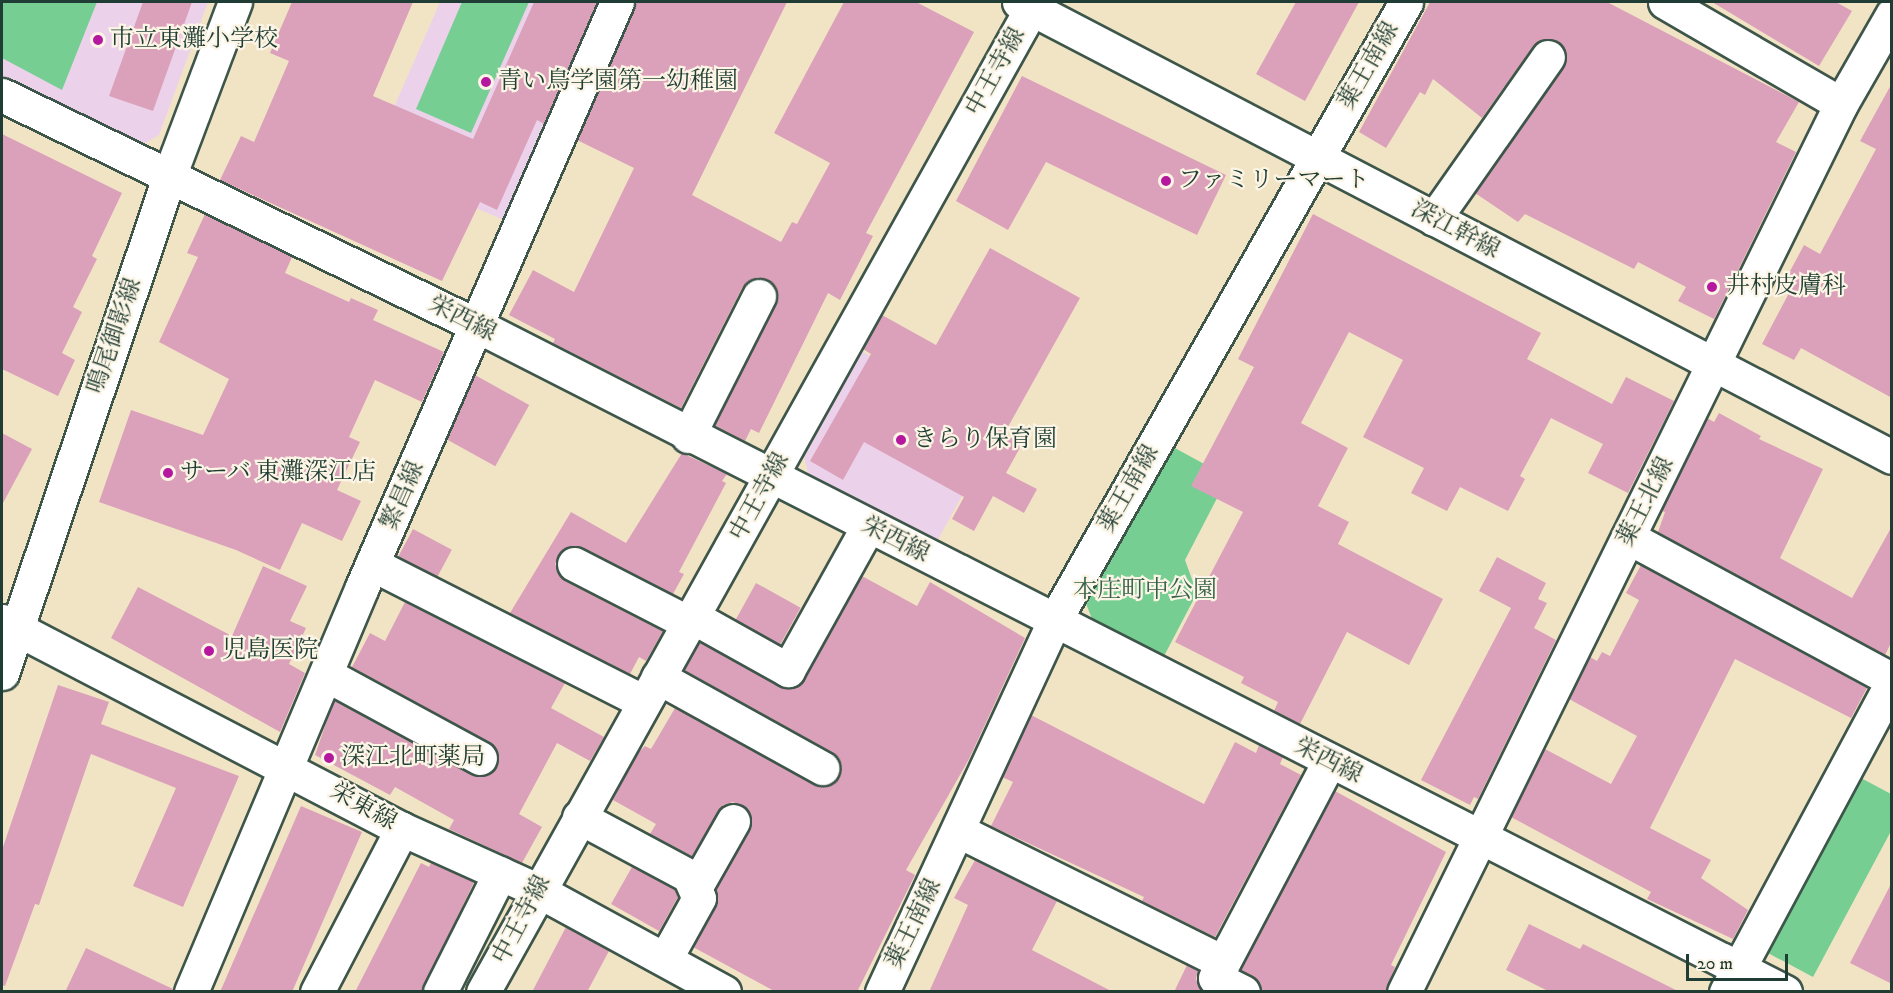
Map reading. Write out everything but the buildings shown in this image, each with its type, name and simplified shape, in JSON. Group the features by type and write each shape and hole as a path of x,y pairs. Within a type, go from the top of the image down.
{"street":[{"name":"鳴尾御影線","path":"2,673 9,625 170,174 235,2"},
{"name":"繁昌線","path":"191,992 289,767 372,564 478,326 617,2"},
{"name":"薬王南線","path":"882,992 960,831 1054,621 1406,2"},
{"path":"1665,2 1841,104"},
{"name":"深江幹線","path":"1029,4 1434,219 1892,457"},
{"name":"中王寺線","path":"483,992 537,890 772,476 1029,4"},
{"name":"薬王北線","path":"1404,992 1715,365 1841,104 1888,28"},
{"path":"1434,219 1548,57"},
{"name":"栄西線","path":"2,95 170,174 478,326 688,436 772,476 1329,762 1480,836 1733,980 1785,992"},
{"path":"688,436 759,296"},
{"path":"574,564 788,670 868,526"},
{"path":"1628,537 1892,681 1733,980"},
{"path":"372,564 822,768"},
{"name":"栄東線","path":"9,625 289,767 402,829 537,890 724,992"},
{"path":"327,675 480,758"},
{"path":"1243,992 1215,978 1329,762"},
{"path":"579,817 689,876 699,898 665,959"},
{"path":"695,888 733,821"},
{"path":"317,992 402,829"},
{"path":"960,831 1223,962"},
{"path":"440,992 500,873"}],"shaded area":[{"name":"市立東灘小学校","path":"2,2 208,2 159,135 139,147 2,79"},
{"name":"青い鳥学園第一幼稚園","path":"440,2 601,2 506,221 370,162"},
{"name":"きらり保育園","path":"859,350 1000,427 935,545 809,477 803,453"}],"green space":[{"path":"2,2 97,2 62,90 2,58"},
{"path":"462,2 529,2 471,133 416,109"},
{"name":"本庄町中公園","path":"1173,447 1228,477 1185,560 1197,593 1163,658 1094,624 1085,601"},
{"path":"1861,778 1891,794 1891,831 1813,977 1768,953"}],"place":[{"name":"市立東灘小学校","path":"98,40"},
{"name":"青い鳥学園第一幼稚園","path":"486,82"},
{"name":"ファミリーマート","path":"1166,181"},
{"name":"井村皮膚科","path":"1712,287"},
{"name":"きらり保育園","path":"901,440"},
{"name":"サーバ 東灘深江店","path":"168,473"},
{"name":"児島医院","path":"209,651"},
{"name":"深江北町薬局","path":"329,758"}]}
